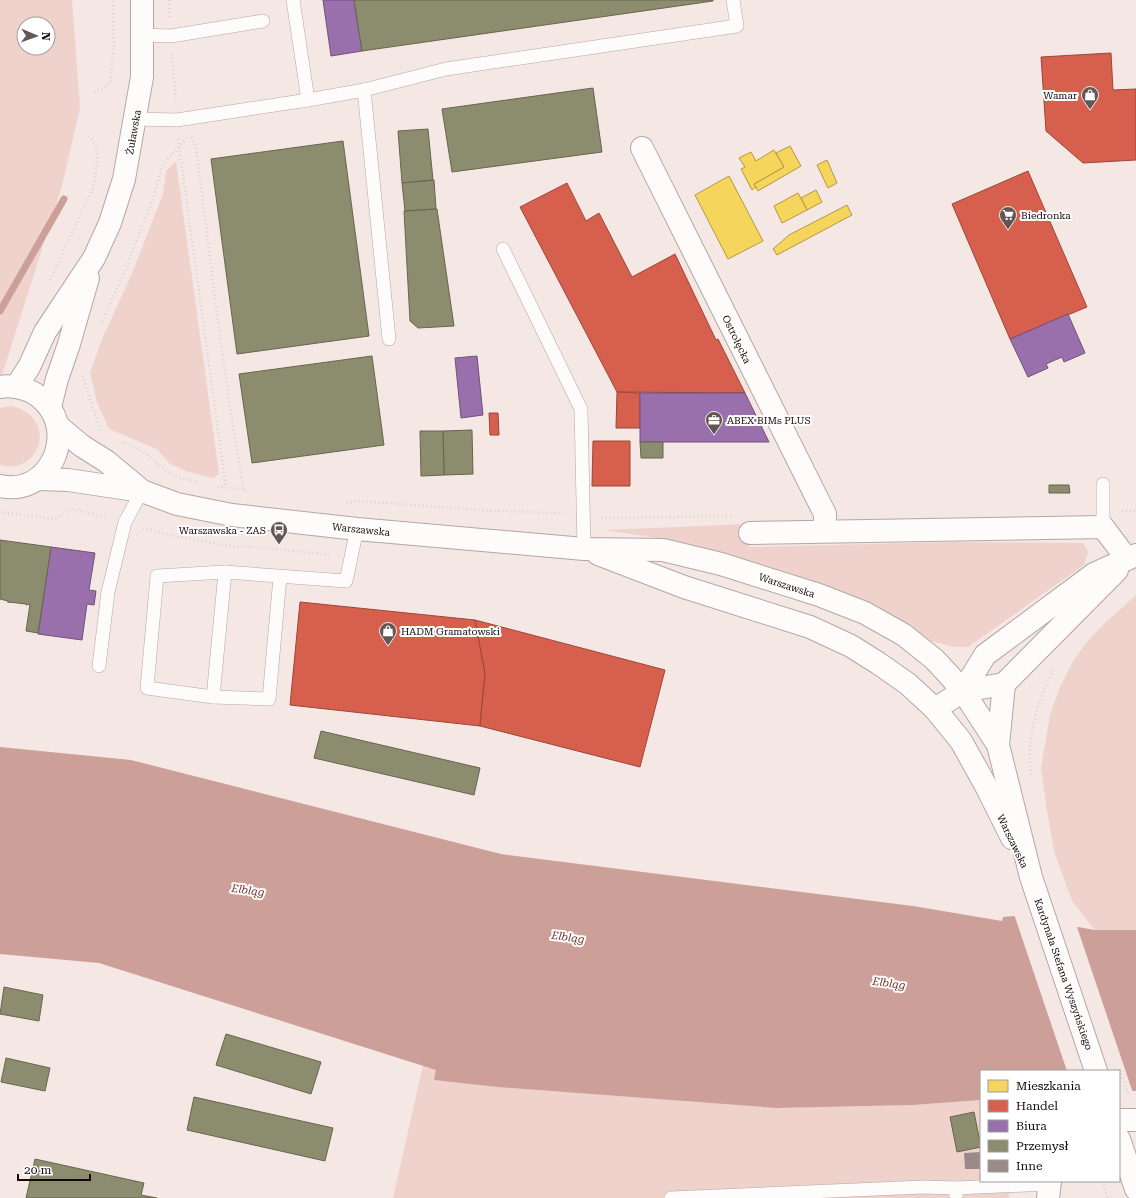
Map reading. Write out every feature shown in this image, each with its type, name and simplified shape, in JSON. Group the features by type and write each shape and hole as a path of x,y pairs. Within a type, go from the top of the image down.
{"main road":[{"name":"Żuławska","path":"38,479 47,470 55,457 59,441 54,417 57,379 69,344 94,258 110,223 124,179 142,77 142,0"},
{"name":"Ostrołęcka","path":"642,148 825,514 825,531"},
{"name":"Żuławska","path":"8,387 28,367 45,332 94,258"},
{"name":"Warszawska","path":"8,387 30,390 41,398 54,417 82,446 106,461 142,491"},
{"path":"0,486 21,487 38,479"},
{"name":"Warszawska","path":"38,479 68,480 142,491 177,504 232,515 357,529 584,549 663,550 720,564 819,595 865,614 904,635 934,659 962,690 998,745 1031,877"},
{"path":"750,533 1103,519 1132,557"},
{"name":"Warszawska","path":"584,549 684,587 810,627 851,646 908,684 935,709 961,741 986,786 1031,877"},
{"path":"962,690 1004,684 1132,557"},
{"path":"935,709 962,690 985,655 1094,574 1132,557"},
{"name":"Warszawska","path":"998,745 1004,684"},
{"name":"Kardynała Stefana Wyszyńskiego","path":"1031,877 1096,1070"},
{"path":"1124,1128 1136,1189"}],"lane":[{"path":"293,0 308,100"},
{"path":"135,119 177,120 308,100 364,90 446,69 737,26 733,0"},
{"path":"142,35 171,36 263,21"},
{"path":"364,90 389,339"},
{"path":"503,248 581,409 584,549"},
{"path":"1103,484 1103,519"},
{"path":"99,666 108,592 125,522 142,491"},
{"path":"280,577 269,699 213,697 147,688 157,576 225,572 346,581 357,529"},
{"path":"213,697 225,572"},
{"path":"671,1198 771,1196 923,1187 956,1193 1050,1188"}],"path":[{"path":"94,92 103,89 110,83 114,43 113,0"},
{"path":"169,0 177,120"},
{"path":"49,281 93,188 98,158 96,145 87,134"},
{"path":"100,324 126,268 155,193 162,165 189,134 196,148 237,455 244,490"},
{"path":"179,147 226,488"},
{"path":"82,372 91,404 103,434"},
{"path":"122,442 136,448 152,458 166,471 179,477 201,483"},
{"path":"214,486 244,490 253,497"},
{"path":"344,504 358,502 555,512 607,519 733,516"},
{"path":"0,512 54,519 72,509 174,536 236,547 246,546 327,555 352,554"},
{"path":"1103,519 1136,511"},
{"path":"1031,776 1031,738 1036,711 1057,663"},
{"path":"1102,1182 1108,1198"}],"shaded area":[{"path":"0,0 72,0 80,108 62,186 0,379"},
{"path":"176,161 219,474 212,478 186,471 170,464 157,449 109,429 97,402 90,373 102,339 133,271 163,194 166,171"},
{"path":"12,406 27,412 36,422 39,433 39,444 34,454 25,462 14,466 0,465 0,408"},
{"path":"747,524 749,547 954,542 1083,543 1088,552 1084,565 968,647 954,647 931,641 902,622 720,554 671,540 605,530"},
{"path":"1136,595 1136,930 1095,930 1072,901 1054,851 1041,768 1050,715 1060,687 1072,663 1086,643 1104,624"},
{"path":"423,1065 437,1070 434,1080 497,1087 777,1108 913,1105 980,1100 980,1182 1008,1182 1009,1198 393,1198"}],"water":[{"name":"Elbląg","path":"0,747 131,760 501,854 913,906 1002,921 1003,917 1014,916 1095,930 1136,930 1136,1091 1120,1091 1120,1070 980,1070 980,1100 913,1105 777,1108 497,1087 434,1080 436,1070 99,963 0,954"}],"pier":[{"path":"1014,914 1076,924 1133,1093 1120,1093 1120,1070 1067,1070"}],"building: Mieszkania":[{"path":"790,146 801,166 758,191 754,184 784,167 776,153"},
{"path":"774,150 784,167 754,184 756,187 752,190 741,169 745,167 739,158 751,152 756,161"},
{"path":"827,160 837,183 828,188 817,165"},
{"path":"729,176 763,241 728,259 695,195"},
{"path":"816,190 822,202 807,210 801,198"},
{"path":"798,193 807,210 782,223 774,206"},
{"path":"847,205 852,215 777,255 773,249 789,235"}],"building: Handel":[{"name":"Wamar","path":"1111,53 1113,90 1136,89 1136,160 1083,163 1046,131 1041,57"},
{"name":"Biedronka","path":"1028,171 1087,307 1010,339 952,204"},
{"path":"567,183 586,221 599,213 632,277 675,254 716,340 718,339 745,393 617,392 520,207"},
{"path":"617,392 640,393 640,428 616,428"},
{"path":"489,413 498,413 499,435 490,435"},
{"path":"593,441 630,441 630,486 592,486"},
{"name":"HADM Gramatowski","path":"300,602 475,620 485,673 480,726 290,705"},
{"path":"475,620 665,670 640,767 480,726 485,673"}],"building: Biura":[{"path":"323,0 354,0 362,51 331,56"},
{"path":"1068,314 1085,353 1064,362 1062,357 1046,364 1048,368 1028,377 1010,339"},
{"path":"477,356 483,415 461,418 455,358"},
{"path":"640,393 745,393 769,442 640,442"},
{"path":"51,547 95,553 89,590 96,591 94,605 87,604 82,640 38,634"}],"building: Przemysł":[{"path":"354,0 713,0 713,1 362,51"},
{"path":"593,88 602,152 452,172 442,109"},
{"path":"428,129 433,180 402,183 398,131"},
{"path":"343,141 369,336 237,354 211,159"},
{"path":"434,180 436,209 405,211 402,183"},
{"path":"437,209 454,326 418,328 410,321 404,211"},
{"path":"372,356 384,445 252,463 239,374"},
{"path":"472,430 473,474 444,475 443,431"},
{"path":"420,431 443,431 444,475 421,476"},
{"path":"640,442 663,442 663,458 641,458"},
{"path":"1049,485 1069,485 1070,493 1049,493"},
{"path":"0,540 51,547 38,633 26,631 30,604 8,603 8,601 0,599"},
{"path":"321,731 480,768 474,795 314,758"},
{"path":"4,987 43,995 39,1021 0,1014"},
{"path":"226,1034 321,1062 311,1094 216,1065"},
{"path":"6,1058 50,1068 45,1091 1,1082"},
{"path":"194,1097 333,1128 325,1161 187,1130"},
{"path":"974,1112 980,1147 957,1152 950,1117"},
{"path":"35,1159 144,1183 141,1195 157,1198 26,1198"}],"building: Inne":[{"path":"980,1152 980,1169 965,1169 964,1153"}],"waterway":[{"path":"0,311 64,199"}],"place":[{"name":"Wamar","path":"1090,110"},
{"name":"Biedronka","path":"1008,230"},
{"name":"ABEX BIMs PLUS","path":"714,435"},
{"name":"Warszawska - ZAS","path":"279,545"},
{"name":"HADM Gramatowski","path":"388,646"}]}
